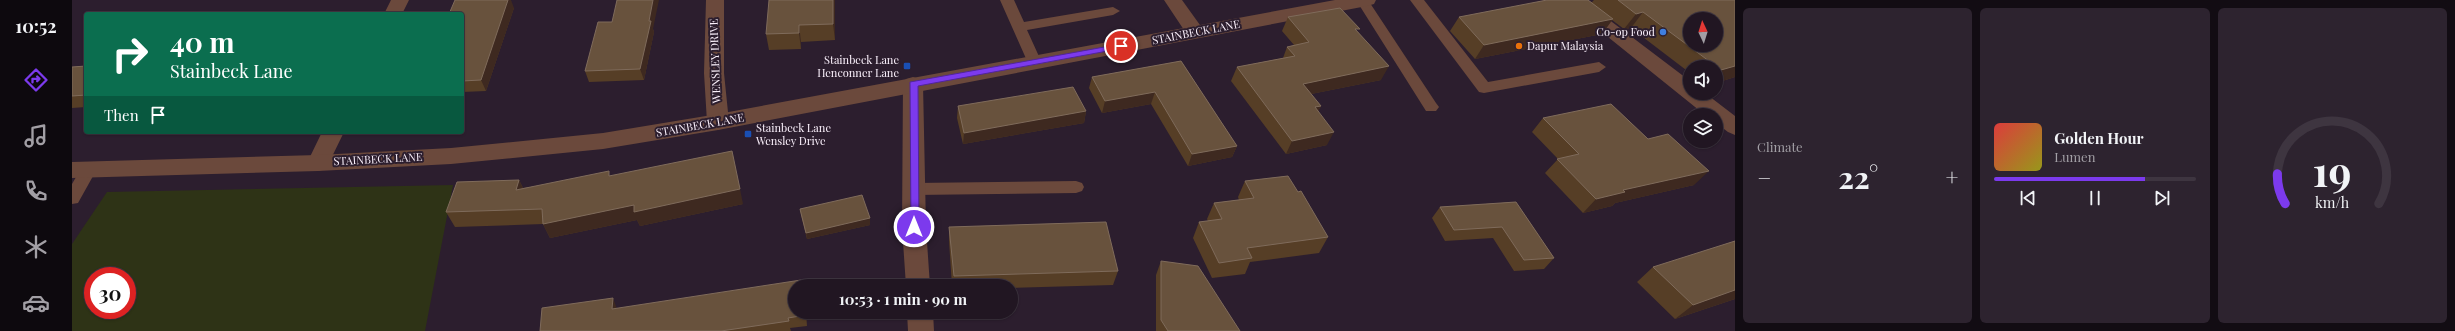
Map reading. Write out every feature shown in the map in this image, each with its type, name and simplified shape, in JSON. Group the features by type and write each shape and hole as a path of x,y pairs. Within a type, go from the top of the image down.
{"street":[{"path":"394,12 400,0"},
{"name":"WENSLEY DRIVE","path":"715,0 714,73 718,122"},
{"path":"1173,0 1195,32"},
{"name":"STAINBECK LANE","path":"80,169 318,162 538,149 718,122 1364,0"},
{"path":"1571,0 1683,86"},
{"path":"913,84 914,189 918,279"},
{"path":"1701,100 1735,127"},
{"path":"318,162 332,134"},
{"path":"920,319 921,331"}],"lane":[{"path":"1007,0 1035,63"},
{"path":"1364,0 1431,107"},
{"path":"1417,0 1484,88 1599,67"},
{"path":"1019,27 1113,11"},
{"path":"72,198 80,169"},
{"path":"914,189 1076,188"}],"green space":[{"path":"453,185 425,331 72,331 72,244 107,192"}],"building":[{"path":"455,0 508,0 481,80 464,81 464,12 450,12"},
{"path":"617,0 653,0 649,21 651,21 640,69 585,71 598,22 612,22"},
{"path":"769,0 833,0 833,24 799,25 799,33 766,34"},
{"path":"1547,0 1588,0 1613,19 1484,45 1459,17"},
{"path":"1618,0 1735,0 1735,66 1723,69 1723,60 1708,60 1697,52 1723,52 1723,12 1683,12 1683,42 1643,12 1636,14"},
{"path":"1340,8 1360,29 1355,29 1389,66 1303,84 1321,106 1315,107 1334,132 1292,141 1237,67 1295,56 1287,47 1309,42 1288,17"},
{"path":"1181,61 1237,146 1192,154 1155,92 1105,101 1092,77"},
{"path":"84,66 84,95 72,96 72,67"},
{"path":"1073,87 1086,111 964,133 958,106"},
{"path":"1611,104 1648,139 1668,134 1709,171 1623,190 1625,192 1596,199 1557,159 1579,154 1543,118"},
{"path":"732,151 740,189 634,212 634,205 543,224 542,209 446,212 457,182 519,180 516,190 609,171 609,176"},
{"path":"1288,176 1298,192 1301,191 1328,237 1247,248 1252,258 1219,263 1199,222 1222,219 1214,203 1254,198 1245,181"},
{"path":"862,195 870,218 806,233 800,209"},
{"path":"1516,202 1554,258 1524,260 1502,227 1454,230 1440,207"},
{"path":"1106,222 1118,271 954,276 949,227"},
{"path":"1735,241 1735,290 1693,305 1653,267"},
{"path":"1161,261 1198,266 1240,331 1168,331 1161,320"},
{"path":"788,282 789,321 721,331 540,331 542,308 613,298 612,309"}],"place":[{"name":"Co-op Food","path":"1663,32"},
{"name":"Dapur Malaysia","path":"1519,46"},
{"name":"Stainbeck Lane Henconner Lane","path":"907,66"},
{"name":"Stainbeck Lane Wensley Drive","path":"748,134"}],"route":[{"path":"914,227 913,84 1121,46"}]}
